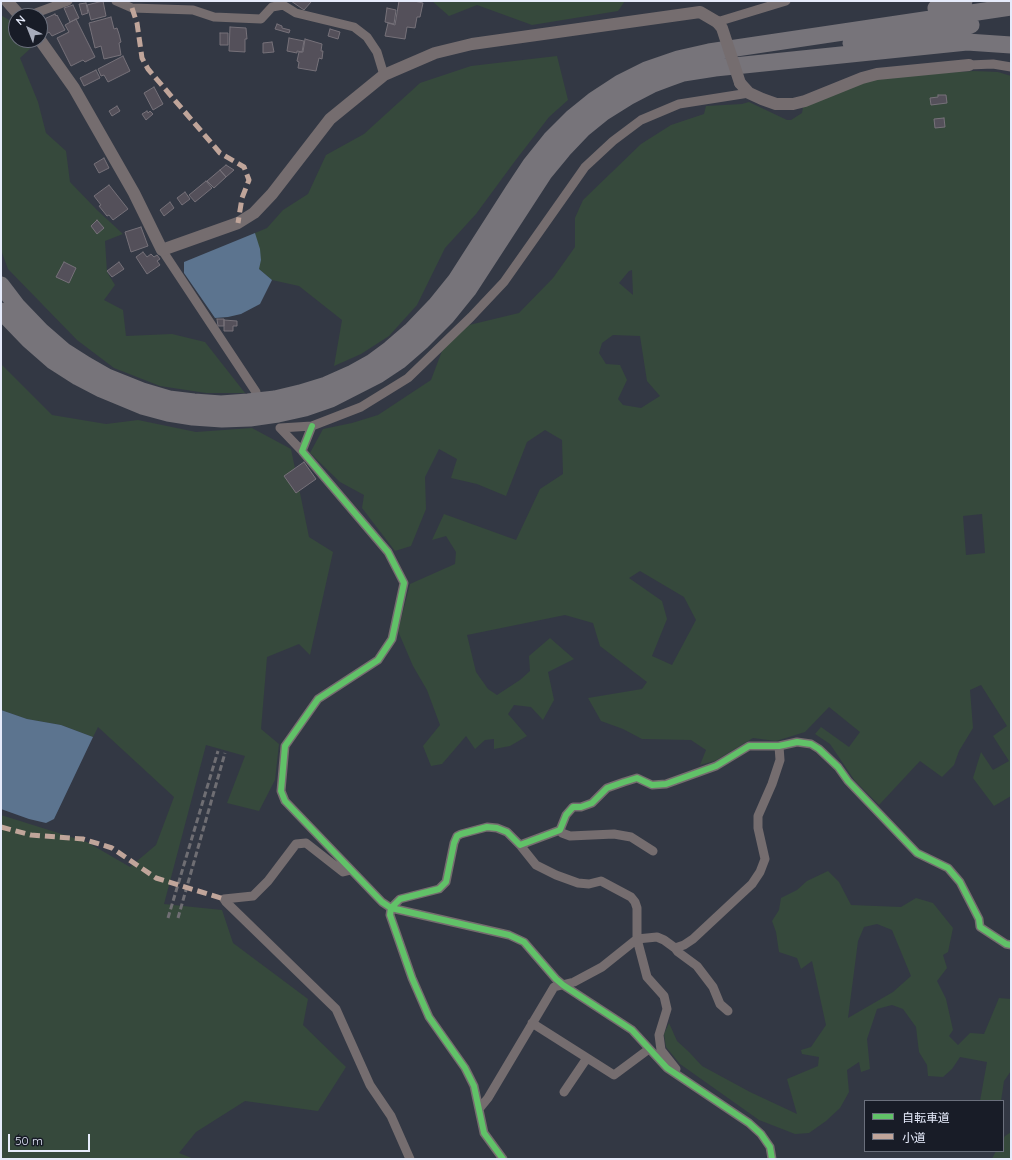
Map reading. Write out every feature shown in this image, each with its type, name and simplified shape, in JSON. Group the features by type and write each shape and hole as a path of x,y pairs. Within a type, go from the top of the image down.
{"highway":[{"path":"1,285 17,306 41,331 64,351 86,366 107,377 142,391 176,400 221,404 275,399 320,387 371,363 407,334 435,306 456,280 532,164 551,139 573,117 594,100 620,83 646,70 678,59 709,52 877,22 964,1"},
{"path":"738,47 1011,7"},
{"path":"1,311 29,340 53,361 78,377 101,389 142,406 168,413 193,417 222,419 250,418 305,408 331,399 359,386 399,361 422,341 447,316 468,290 544,173 563,150 583,129 604,112 628,97 653,84 683,74 747,58 1011,19"},
{"path":"683,74 715,68 967,42 1011,45"}],"street":[{"path":"48,8 68,1"},
{"path":"116,1 132,8 193,10 214,17 261,19 272,4 283,5 296,13 354,27 367,37 377,52 384,75"},
{"path":"717,22 786,1"},
{"path":"162,250 238,223 254,213 272,194 330,119 384,75 435,53 472,44 700,12 717,22 722,28 740,83 749,93 776,104 793,104 805,101 870,76 970,65 993,64 1011,67"},
{"path":"46,48 74,88 134,193 162,250 256,392"},
{"path":"749,93 679,104 642,120 612,141 585,167 504,282 471,317 408,378 361,407 312,426 280,428 388,552 404,583 392,639 378,660 318,699 285,746 281,791 285,801 382,902 391,908 509,935 524,942 563,985 632,1030 667,1068 749,1123 761,1134 770,1147 772,1159"},
{"path":"302,452 312,426"},
{"path":"520,845 560,830 566,815 573,807 581,807 592,803 607,788 637,778 652,785 666,784 716,766 749,746 779,746 797,742 811,744 819,749 838,767 848,781 917,853 948,868 960,882 979,919 980,927 1006,944 1011,945"},
{"path":"675,948 684,945 693,939 752,884 760,872 765,859 758,828 758,816 772,784 780,760 779,746"},
{"path":"503,1159 484,1133 474,1086 464,1068 429,1017 401,950 390,915 391,908 400,899 439,889 446,882 454,843 457,836 461,834 487,827 497,828 507,832 536,865 556,876 578,883 589,884 601,881 631,897 637,908 637,939 647,977 664,996 667,1009 659,1035 661,1050 677,1070 676,1074"},
{"path":"560,830 562,833 570,836 614,834 631,837 653,851"},
{"path":"352,870 343,872 306,843 296,844 268,881 253,896 224,899 231,908 336,1009 370,1085 391,1116 410,1159"},
{"path":"479,1109 488,1098 554,987 574,982 602,967 637,939 657,937 664,940 698,966 713,987 720,1004 728,1011"},
{"path":"532,1023 614,1075 649,1049"},
{"path":"564,1092 586,1058"}],"green space":[{"path":"432,1 625,1 618,11 532,25 477,5 449,16"},
{"path":"1,15 8,19 8,48 31,48 20,58 38,102 46,133 66,151 70,182 123,234 105,241 107,272 115,285 104,300 123,310 126,336 172,334 205,342 245,393 206,393 160,386 114,368 77,340 8,269 1,250"},
{"path":"557,56 568,100 549,117 476,214 445,248 417,305 389,336 361,354 334,366 342,320 299,286 272,280 259,269 255,233 267,228 283,210 308,194 326,155 364,134 420,83 471,66"},
{"path":"974,71 998,72 1011,76 1011,796 994,806 973,778 981,752 993,770 1009,761 993,736 1007,726 981,685 970,690 973,728 959,751 954,765 942,777 920,761 879,805 855,781 830,744 815,734 821,727 849,747 860,732 829,707 805,732 776,741 753,738 715,761 700,765 706,750 691,740 642,739 623,729 601,721 588,698 642,689 647,682 600,646 593,623 565,615 467,635 476,672 488,689 497,695 520,680 530,671 529,656 550,638 574,659 548,672 554,700 543,720 531,707 514,705 508,714 527,736 510,746 494,749 494,739 485,740 475,749 466,736 442,764 431,766 423,746 440,725 427,690 413,666 398,631 410,584 455,564 456,552 446,536 432,540 444,514 516,540 540,489 563,474 562,440 545,430 527,442 506,496 477,484 451,478 457,459 439,449 425,477 426,509 411,546 395,551 362,508 364,495 340,482 310,453 323,429 352,423 378,415 431,380 442,351 465,326 519,313 553,278 575,247 575,218 583,200 641,144 671,125 704,114 706,106 742,104 749,102 787,120 791,120 802,113 803,107 859,83 896,76","holes":["632,270 633,295 619,283 629,271","613,335 640,336 647,381 660,396 641,408 623,405 618,399 627,380 620,365 606,364 599,353 602,343","982,514 985,553 966,555 963,516","640,571 684,597 696,620 672,665 652,656 667,619 662,601 629,578"]},
{"path":"1,364 52,415 106,424 138,420 196,432 252,428 291,449 309,537 333,552 310,655 299,644 267,657 261,729 279,744 275,780 259,811 227,803 245,756 206,745 164,904 222,910 233,943 308,999 303,1025 346,1067 318,1111 245,1101 196,1132 179,1153 194,1159 1,1159 1,815 87,842 130,867 156,845 174,797 98,727 93,737 61,725 27,719 1,710"},
{"path":"828,871 839,882 851,905 901,907 916,898 933,903 953,928 948,952 943,955 947,968 937,981 946,999 953,1030 949,1036 958,1045 970,1033 984,1034 999,998 1011,999 1011,1071 1004,1081 1001,1100 980,1100 987,1062 960,1057 952,1069 943,1077 928,1076 927,1065 919,1052 916,1027 903,1009 892,1005 877,1009 867,1039 870,1069 861,1072 859,1062 847,1070 849,1092 840,1108 826,1121 809,1133 795,1134 759,1120 680,1064 666,1047 664,1034 669,1023 677,1041 702,1066 750,1092 797,1114 787,1079 818,1066 819,1057 802,1054 801,1050 811,1047 826,1025 812,961 801,969 797,958 779,952 776,932 772,921 779,910 781,898 797,890 807,881","holes":["877,924 892,930 911,976 893,992 848,1018 858,941 864,927"]},
{"path":"1011,1132 1011,1159 992,1159 996,1152 1004,1152 1005,1136"}],"water":[{"path":"255,233 260,249 261,260 259,269 272,280 260,304 241,314 215,318 184,273 184,262"},
{"path":"1,710 27,719 61,725 93,737 54,819 46,823 29,819 1,809"}],"building":[{"path":"103,1 106,16 91,20 87,5"},
{"path":"291,1 310,1 311,2 304,10"},
{"path":"399,1 414,1 423,3 420,17 417,17 415,28 407,27 405,39 385,36 388,23 395,25"},
{"path":"86,3 88,13 82,15 79,4"},
{"path":"73,5 79,18 70,22 64,8"},
{"path":"387,8 396,10 394,24 385,22"},
{"path":"55,14 56,16 57,15 65,30 52,36 48,33 48,17"},
{"path":"111,17 114,29 117,28 119,34 121,42 119,43 121,55 104,59 101,46 95,48 89,23"},
{"path":"76,19 95,57 85,62 83,60 71,66 57,38 69,32 65,25"},
{"path":"277,24 282,26 282,28 290,30 289,33 275,29"},
{"path":"230,27 246,28 247,39 245,39 245,52 229,51"},
{"path":"330,29 340,32 338,39 328,36"},
{"path":"220,33 228,33 228,45 220,45"},
{"path":"289,38 304,41 302,52 297,51 297,53 287,51"},
{"path":"305,39 322,44 322,59 319,58 316,71 298,68 299,62 297,61 299,52 303,52"},
{"path":"272,42 274,52 263,53 263,43"},
{"path":"123,56 130,71 108,82 104,75 101,76 98,69"},
{"path":"96,70 100,78 84,86 80,78"},
{"path":"154,87 163,104 153,110 144,93"},
{"path":"938,95 946,95 947,103 931,105 930,98 938,97"},
{"path":"117,106 120,111 112,116 109,111"},
{"path":"147,111 148,113 150,111 153,114 146,120 142,114"},
{"path":"944,118 945,127 935,128 934,119"},
{"path":"104,158 109,168 99,173 94,164"},
{"path":"226,165 234,170 226,177 220,170"},
{"path":"220,170 226,177 214,188 207,181"},
{"path":"206,181 212,188 195,202 189,195"},
{"path":"109,185 128,209 113,220 109,215 107,216 99,206 101,205 94,196"},
{"path":"185,192 190,199 182,205 177,198"},
{"path":"170,202 174,208 164,216 160,210"},
{"path":"97,220 104,228 97,234 91,226"},
{"path":"141,227 148,246 131,252 125,232"},
{"path":"143,252 147,257 151,254 154,257 157,255 160,259 157,261 160,265 147,274 136,257"},
{"path":"64,262 76,268 69,283 56,277"},
{"path":"119,262 124,269 112,277 107,271"},
{"path":"217,319 224,319 224,326 218,326"},
{"path":"224,320 237,321 237,326 233,326 233,331 224,331"},
{"path":"304,462 316,479 296,493 284,476"}],"railway":[{"path":"168,918 218,751"},
{"path":"178,918 225,753"}],"marked path":[{"path":"132,8 137,23 142,58 148,69 220,153 244,167 249,180 242,198 238,223"},
{"path":"1,827 31,835 83,839 112,848 156,878 224,899"}],"cycle path":[{"path":"312,426 302,451 388,552 404,583 392,639 378,660 318,699 285,746 281,791 285,801 382,902 391,908 509,935 524,942 563,985 632,1030 667,1068 749,1123 761,1134 770,1147 772,1159"},
{"path":"503,1159 484,1133 474,1086 465,1068 429,1017 412,978 390,915 391,908 400,899 439,889 446,882 454,843 457,836 461,834 487,827 497,828 507,832 520,845 560,830 566,815 573,807 581,807 592,803 607,788 624,782 637,778 652,785 666,784 716,766 749,746 779,746 797,742 811,744 819,749 838,767 848,781 917,853 948,868 960,882 979,919 980,927 1006,944 1011,945"}]}
